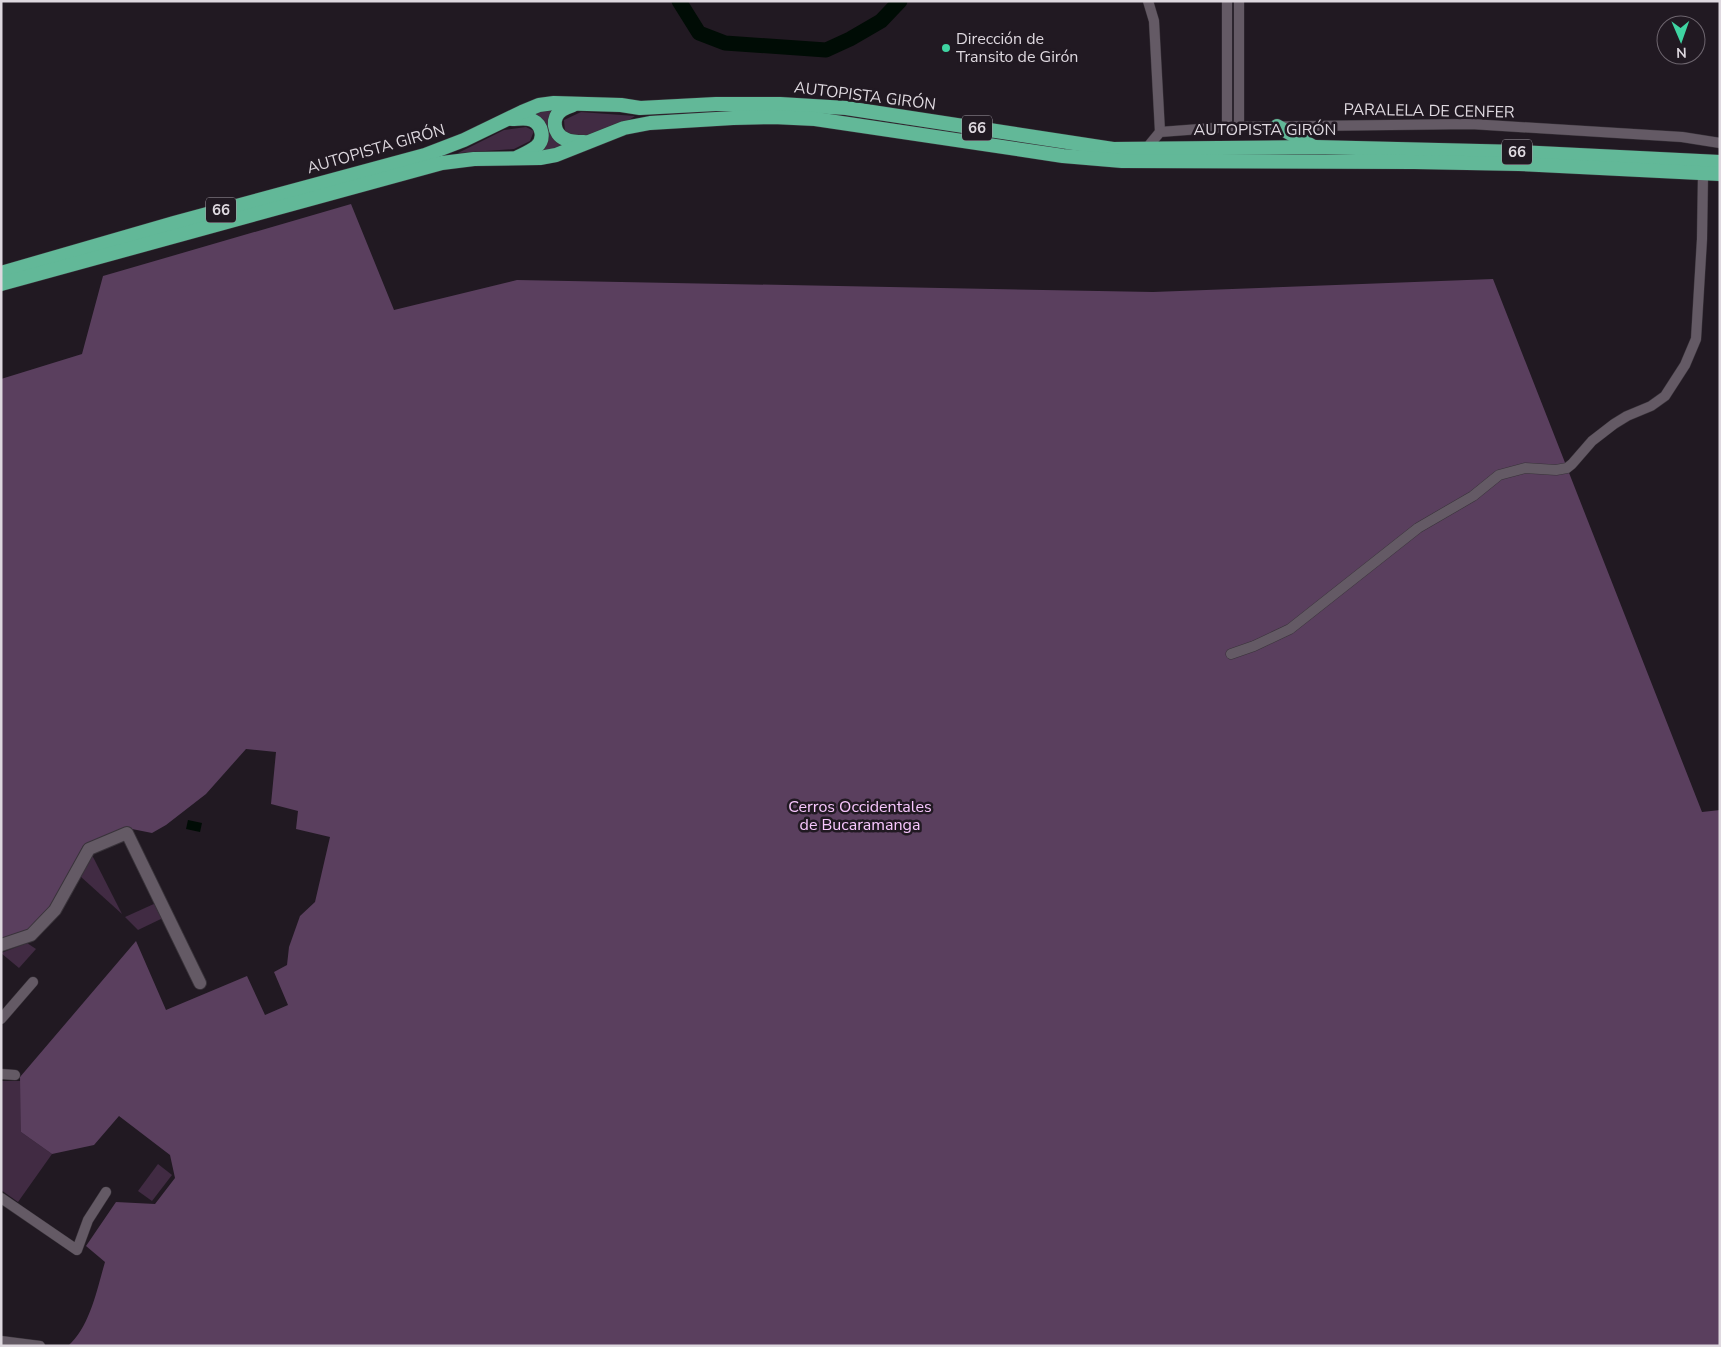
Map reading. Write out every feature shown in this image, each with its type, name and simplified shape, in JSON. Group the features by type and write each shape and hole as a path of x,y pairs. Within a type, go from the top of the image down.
{"highway":[{"name":"AUTOPISTA GIRÓN","path":"1,273 174,223 434,153 538,105 554,103 621,105 640,108 716,104 780,104 846,108 1113,149 1315,147 1521,152 1720,162"},
{"path":"576,104 561,110 557,114 555,121 556,131 559,136 566,140 587,142"},
{"name":"AUTOPISTA GIRÓN","path":"1,284 442,163 474,159 540,158 556,155 624,128 650,122 773,117 815,119 1063,156 1122,161 1414,162 1720,174"},
{"path":"506,119 527,118 537,124 541,132 540,142 537,147 515,158"},
{"path":"1277,126 1315,147"}],"street":[{"path":"1227,1 1227,127"},
{"path":"1239,127 1240,1"},
{"path":"1146,149 1160,132 1154,21 1148,2"},
{"name":"PARALELA DE CENFER","path":"1160,132 1227,127 1471,124 1682,137 1720,143"},
{"path":"1231,654 1254,646 1290,629 1418,528 1473,496 1499,475 1526,468 1556,470 1567,468 1592,441 1614,424 1627,416 1651,406 1665,396 1685,365 1696,339 1702,239 1703,174"},
{"path":"1,945 31,935 55,910 89,849 127,833 200,983"},
{"path":"1,1019 33,982"},
{"path":"1,1074 15,1075"},
{"path":"1,1198 77,1250 88,1220 106,1192"},
{"path":"1,1340 40,1346"}],"shaded area":[{"path":"556,108 553,136 556,141 571,145 534,153 549,138 548,131 527,114"},
{"path":"581,112 635,116 626,122 578,139 565,132 564,120"},
{"path":"526,127 534,131 530,141 514,149 458,153 504,130"},
{"path":"188,820 202,823 200,832 186,829"},
{"path":"92,855 122,914 80,876"},
{"path":"156,903 163,918 138,930 125,917"},
{"path":"27,943 36,949 19,968 1,953"},
{"path":"1,1081 22,1081 21,1132 52,1154 18,1202 1,1190"},
{"path":"158,1164 172,1175 152,1201 138,1191"}],"green space":[{"name":"Cerros Occidentales de Bucaramanga","path":"351,204 394,310 517,280 1153,292 1493,279 1702,812 1720,810 1720,1346 68,1346 76,1338 87,1318 96,1295 105,1262 86,1246 116,1202 155,1204 175,1178 170,1155 119,1116 94,1145 52,1154 21,1132 20,1077 136,941 166,1010 247,976 265,1015 288,1005 274,972 287,965 289,947 300,916 315,902 330,837 296,829 298,811 271,804 276,752 246,749 206,794 166,825 152,833 127,828 83,846 52,905 27,931 1,940 1,379 82,354 103,276"}],"waterway":[{"path":"679,1 699,33 725,43 826,50 881,21 900,1"}],"place":[{"name":"Dirección de Transito de Girón","path":"946,48"}]}
